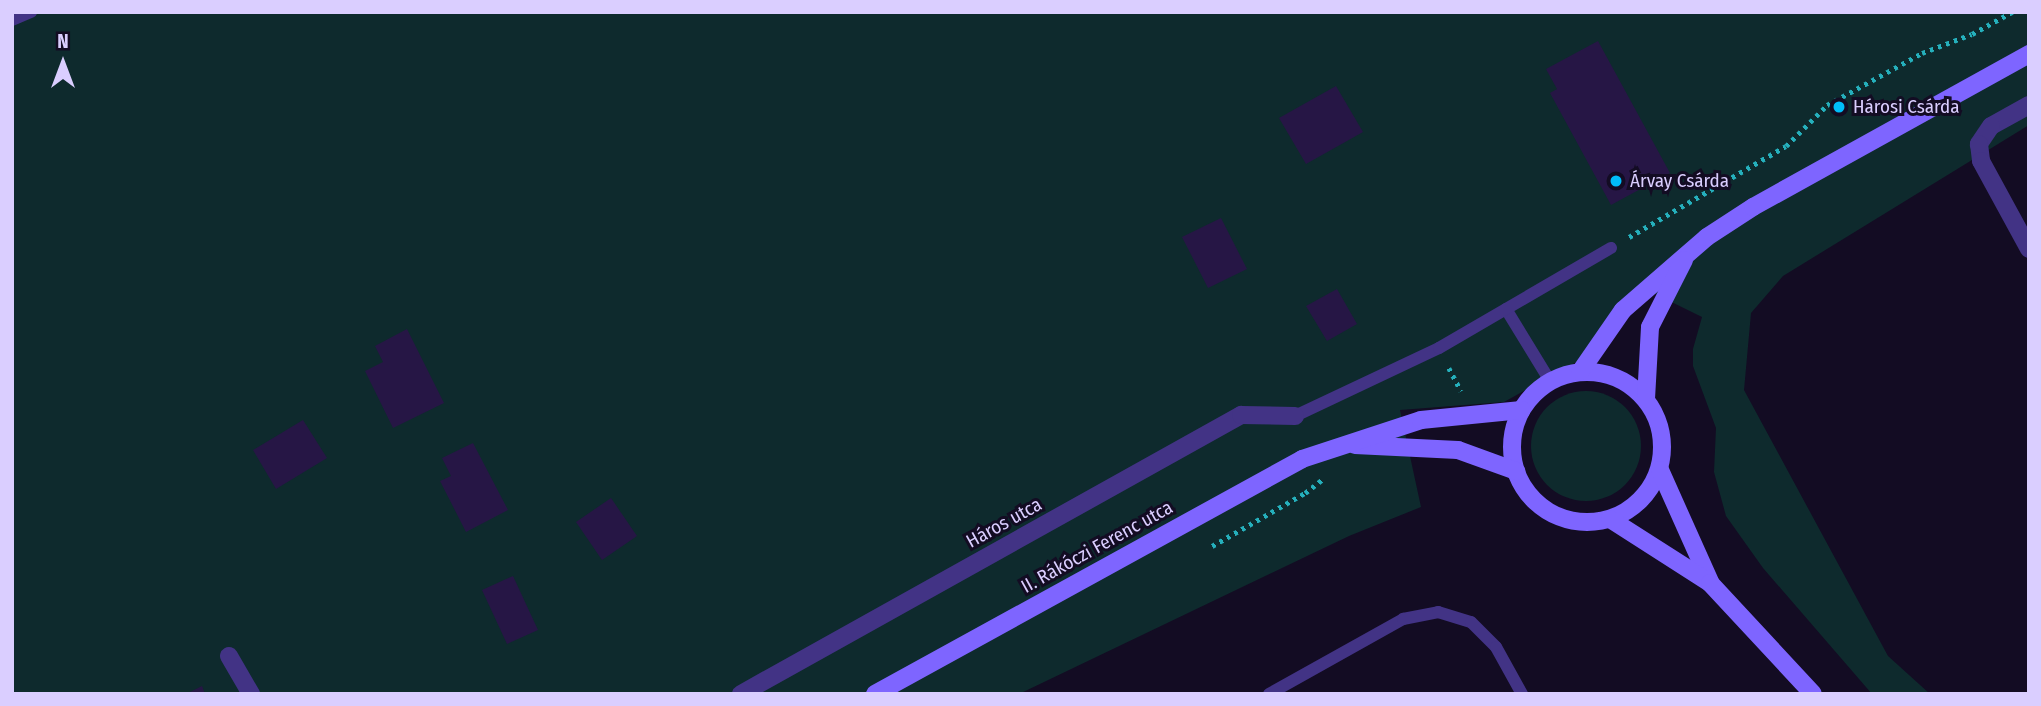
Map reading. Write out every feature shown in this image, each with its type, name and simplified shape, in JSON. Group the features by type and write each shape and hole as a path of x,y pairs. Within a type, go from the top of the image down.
{"main road":[{"path":"1580,372 1623,310 1689,251 1753,207 2029,54"},
{"path":"1646,399 1650,327 1689,251"},
{"path":"1580,372 1605,373 1627,383 1646,399 1659,421 1663,445 1660,470 1649,492 1632,509 1610,519 1587,523 1564,519 1543,509 1527,492 1516,471 1512,451 1514,429 1522,410 1534,394 1550,381 1580,372"},
{"name":"II. Rákóczi Ferenc utca","path":"875,694 1302,459 1421,420 1522,410"},
{"name":"II. Rákóczi Ferenc utca","path":"1343,444 1458,450 1516,471"},
{"path":"1660,470 1710,583"},
{"path":"1610,519 1710,583 1813,694"}],"street":[{"path":"2029,105 1991,126 1979,144 1981,161 2029,249"},
{"name":"Háros utca","path":"741,694 1241,415 1294,416"},
{"path":"229,656 251,694"}],"lane":[{"path":"12,20 32,12"},
{"path":"1294,416 1439,348 1611,248"},
{"path":"1506,309 1550,381"},
{"path":"1269,694 1404,619 1438,612 1471,622 1496,648 1522,694"}],"path":[{"path":"1611,248 1786,146 1827,104 1922,53 1972,34 2012,12"}],"green space":[{"path":"12,12 2029,12 2029,125 1783,276 1751,313 1744,390 1888,656 1930,694 1872,694 1763,568 1726,516 1714,472 1716,428 1693,366 1693,349 1702,317 1641,287 1591,354 1504,402 1400,410 1421,507 1349,536 1019,694 12,694"},
{"path":"1586,391 1607,396 1625,407 1636,425 1641,446 1636,467 1625,485 1607,496 1586,501 1565,496 1547,485 1536,467 1531,446 1536,425 1547,407 1565,396"}],"building":[{"path":"1598,41 1670,173 1611,205 1550,93 1557,89 1546,69"},
{"path":"1336,86 1363,132 1306,164 1279,118"},
{"path":"1221,218 1247,269 1208,288 1182,237"},
{"path":"1337,289 1357,324 1327,341 1306,306"},
{"path":"407,329 444,403 393,428 365,371 383,362 375,346"},
{"path":"303,420 327,458 276,489 253,450"},
{"path":"473,443 508,510 466,532 440,481 451,476 442,458"},
{"path":"611,498 637,536 602,560 576,522"},
{"path":"513,576 538,630 507,644 482,590"},
{"path":"202,686 205,694 186,694"}],"place":[{"name":"Hárosi Csárda","path":"1839,107"},
{"name":"Árvay Csárda","path":"1616,181"}]}
